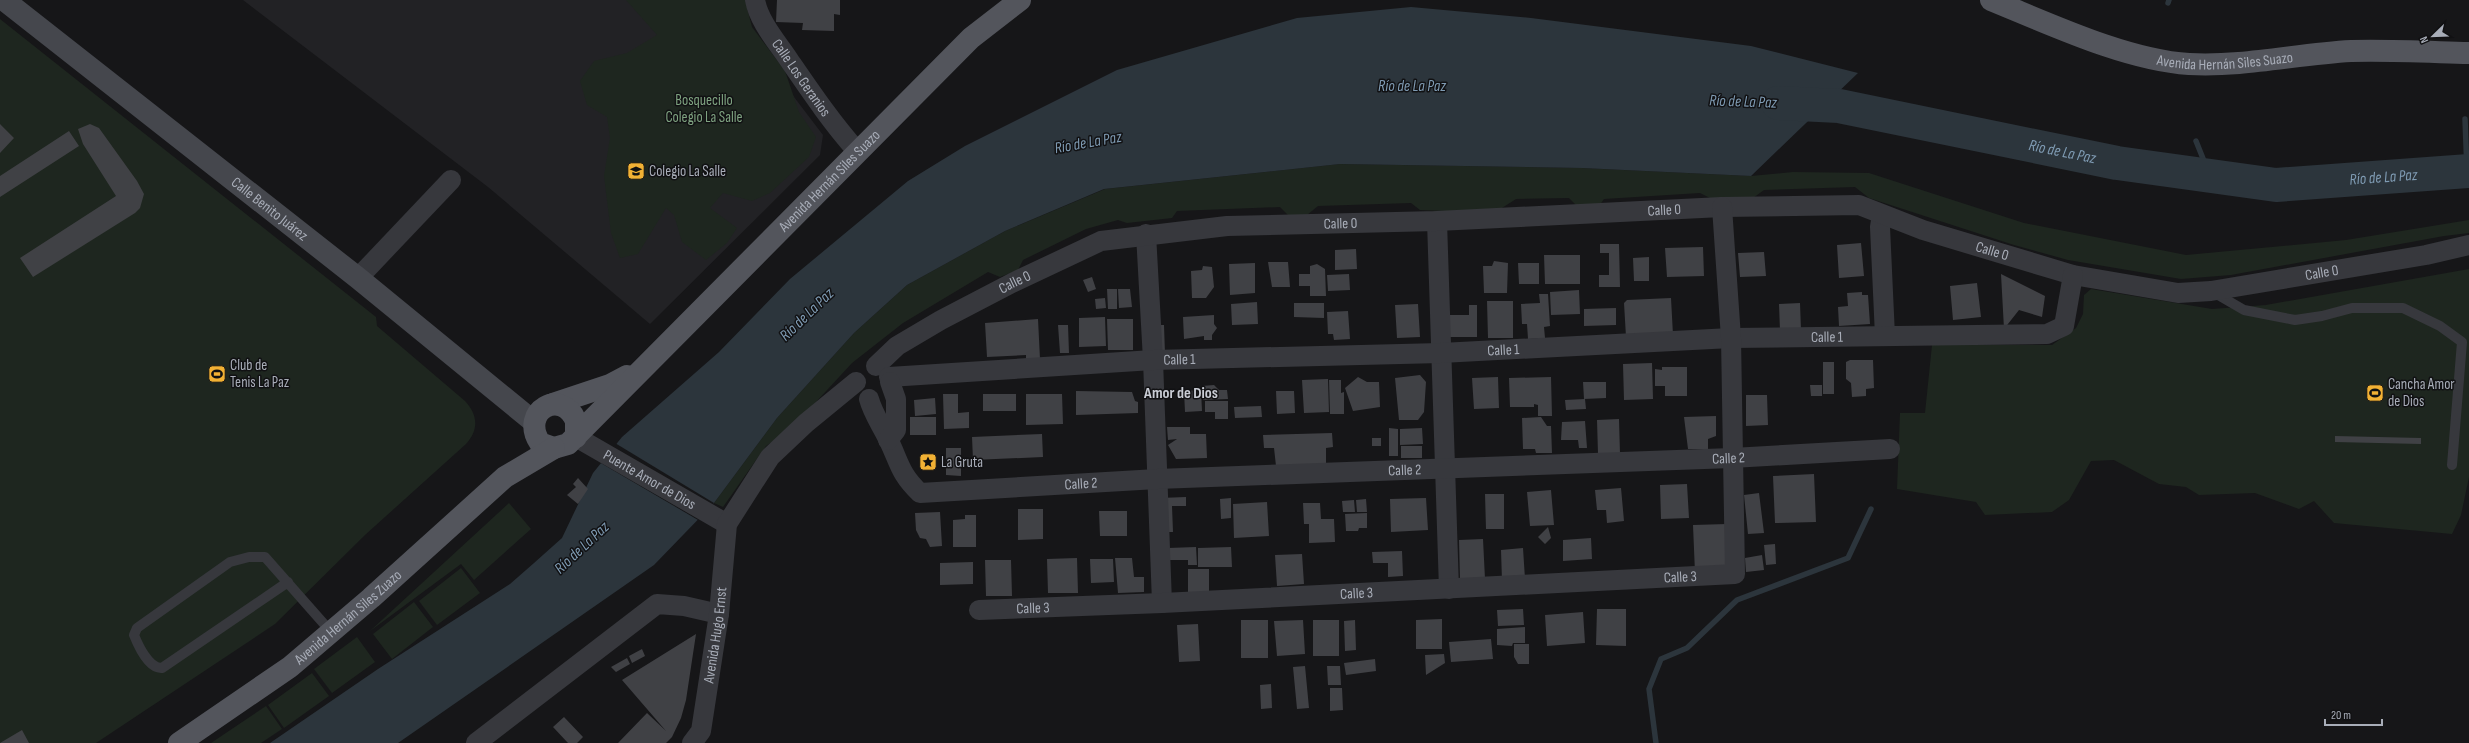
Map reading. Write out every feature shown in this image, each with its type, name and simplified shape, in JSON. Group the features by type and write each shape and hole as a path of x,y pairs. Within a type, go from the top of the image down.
{"main road":[{"name":"Calle Benito Juárez","path":"4,0 358,278 534,425"},
{"name":"Avenida Hernán Siles Suazo","path":"554,448 568,444 585,442 644,366 971,38 1020,0"},
{"name":"Avenida Hernán Siles Suazo","path":"1991,0 2080,36 2152,59 2189,64 2240,62 2351,51 2469,53"},
{"name":"Avenida Hernán Siles Suazo","path":"534,425 542,409 610,385 644,366"},
{"path":"553,404 565,407 574,416 577,428 585,442"},
{"path":"534,425 540,443 554,448"},
{"name":"Avenida Hernán Siles Zuazo","path":"505,477 534,425"},
{"name":"Avenida Hernán Siles Zuazo","path":"179,743 290,667 332,633 505,477 554,448"}],"street":[{"name":"Calle Los Geranios","path":"755,0 757,10 772,34 834,126 857,151"},
{"path":"358,278 450,180"},
{"name":"Calle 0","path":"885,375 896,346 941,320 1012,283 1101,241 1146,234 1227,226 1437,221 1722,207 1859,205 1923,230 2073,275 2178,292 2211,291 2426,255 2469,245"},
{"path":"1722,207 1731,338 1732,458"},
{"path":"1882,215 1880,227 1885,336"},
{"path":"1437,221 1448,589"},
{"path":"1146,234 1153,360 1162,603"},
{"name":"Calle 1","path":"885,375 1153,360 1441,353 1731,338 2047,334 2064,326 2073,275"},
{"path":"865,368 885,375 896,399 896,430 888,440 863,392 861,372 865,368"},
{"path":"727,524 770,457 806,423 836,399 863,392 879,399 884,396 885,375"},
{"name":"Calle 2","path":"888,440 898,466 907,480 920,493 1157,479 1732,458 1890,449"},
{"name":"Puente Amor de Dios","path":"585,442 727,524"},
{"name":"Calle 3","path":"979,610 1162,603 1735,574 1732,458"},
{"name":"Avenida Hugo Ernst","path":"692,743 701,731 719,614 727,524"},
{"path":"476,743 657,604 684,606 719,614"}],"lane":[{"path":"2211,291 2244,310 2295,320 2322,316 2352,308 2403,308 2440,326 2462,342 2452,465"},
{"path":"288,582 162,668 156,667 147,658 134,635 137,628 230,562 241,558 265,557 288,582 332,633"}],"shaded area":[{"name":"Colegio La Salle","path":"243,0 734,0 736,21 823,135 820,155 650,324 488,187"}],"green space":[{"name":"Bosquecillo Colegio La Salle","path":"626,0 745,0 752,27 785,71 799,112 816,137 809,157 770,193 752,201 723,193 710,208 737,228 727,243 706,260 682,242 674,215 666,208 638,254 620,258 611,233 604,176 610,138 607,117 587,105 580,81 594,61 627,53 657,35"},
{"name":"Club de Tenis La Paz","path":"0,19 376,317 377,326 465,401 472,412 475,422 473,433 466,444 365,535 275,624 96,743 0,743"},
{"path":"1340,164 1582,168 1751,176 1793,172 1869,173 2024,223 2186,255 2346,240 2469,220 2469,233 2444,236 2231,275 2181,279 2068,260 2014,245 1869,198 1855,187 1764,190 1753,198 1714,200 1700,193 1604,199 1599,206 1578,207 1569,198 1516,199 1494,213 1420,210 1411,203 1318,206 1307,215 1289,216 1280,207 1177,211 1172,218 1127,223 1118,220 1086,229 1023,260 1018,270 1000,277 988,272 903,323 852,363 791,429 766,446 723,507 714,503 777,418 854,333 907,285 1005,231 1105,189"},
{"path":"2469,269 2469,477 2461,515 2452,534 2334,523 2314,501 2299,509 2255,493 2199,495 2186,487 2159,484 2114,460 2091,461 2069,500 2052,512 1985,515 1976,502 1897,489 1900,413 1925,413 1932,345 2052,345 2076,328 2083,314 2084,295 2091,289 2212,309 2266,305"},
{"path":"509,503 531,529 474,580 461,564 370,631"},
{"path":"461,568 480,593 437,625 419,601"},
{"path":"414,602 433,627 392,659 373,634"},
{"path":"357,637 375,662 332,693 314,669"},
{"path":"312,673 329,696 284,728 268,705"},
{"path":"266,706 282,729 261,743 211,743"}],"water":[{"name":"Río de La Paz","path":"1411,7 1531,18 1751,46 1858,73 1751,176 1582,168 1340,164 1104,189 1005,231 907,285 854,333 777,418 714,503 654,565 398,743 270,743 378,669 510,584 534,563 562,538 593,473 622,437 719,352 790,279 908,181 965,146 1117,70 1297,18"}],"pier":[{"path":"615,443 714,503 698,520 599,462"}],"building":[{"path":"777,0 840,0 840,15 834,14 834,31 802,30 803,23 776,22"},
{"path":"0,124 14,138 0,153"},
{"path":"90,124 99,128 137,181 144,194 140,208 135,213 33,277 20,258 116,196 83,144 78,129"},
{"path":"69,131 79,146 0,197 0,176"},
{"path":"1861,243 1864,276 1839,278 1837,245"},
{"path":"1600,244 1619,244 1620,287 1599,287 1599,275 1609,275 1609,253 1600,253"},
{"path":"1703,247 1704,276 1667,277 1665,248"},
{"path":"1356,249 1357,269 1335,270 1335,250"},
{"path":"1764,252 1766,276 1740,277 1738,253"},
{"path":"1544,255 1580,255 1580,284 1545,284"},
{"path":"1649,257 1649,281 1634,281 1633,258"},
{"path":"1494,261 1508,263 1507,293 1484,293 1483,266 1492,266"},
{"path":"1268,262 1288,262 1290,287 1272,287"},
{"path":"1255,263 1255,293 1230,295 1229,264"},
{"path":"1518,263 1539,263 1539,284 1519,284"},
{"path":"1317,264 1325,269 1326,296 1310,296 1310,286 1299,286 1299,274 1310,274 1310,266"},
{"path":"1203,266 1212,267 1214,287 1206,298 1192,298 1191,271 1202,270"},
{"path":"1349,274 1350,290 1328,291 1327,275"},
{"path":"2001,274 2045,296 2042,317 2019,310 2004,329"},
{"path":"1092,277 1096,289 1088,292 1083,280"},
{"path":"1977,283 1981,317 1953,320 1950,286"},
{"path":"1107,289 1117,289 1117,309 1108,309"},
{"path":"1118,289 1130,289 1132,307 1119,308"},
{"path":"1579,290 1580,314 1551,315 1550,292"},
{"path":"1862,292 1862,295 1868,295 1870,324 1839,326 1838,307 1848,306 1847,293"},
{"path":"1539,294 1548,294 1550,326 1544,327 1545,338 1528,339 1527,324 1522,324 1521,304 1540,303"},
{"path":"1105,298 1106,308 1096,309 1095,299"},
{"path":"1671,298 1673,335 1626,337 1624,303 1627,300"},
{"path":"1487,301 1513,301 1513,338 1488,338"},
{"path":"1257,302 1258,324 1232,325 1231,304"},
{"path":"1294,303 1324,303 1324,318 1294,317"},
{"path":"1800,303 1801,330 1780,331 1779,304"},
{"path":"1418,304 1420,337 1397,338 1395,305"},
{"path":"1469,305 1477,305 1477,337 1448,337 1448,315 1469,315"},
{"path":"1616,308 1616,325 1584,326 1584,309"},
{"path":"1348,311 1350,339 1334,340 1333,334 1328,334 1327,312"},
{"path":"1214,315 1214,324 1217,328 1212,335 1212,340 1204,340 1204,336 1184,339 1183,317"},
{"path":"1105,317 1106,346 1079,347 1079,318"},
{"path":"1038,319 1040,359 1026,360 1026,355 987,357 985,323"},
{"path":"1107,319 1133,319 1133,350 1108,350"},
{"path":"1058,325 1068,325 1069,353 1060,353"},
{"path":"1154,325 1164,325 1165,354 1155,355"},
{"path":"1850,360 1873,360 1874,388 1866,389 1866,396 1852,397 1851,383 1846,379 1846,362"},
{"path":"1823,362 1834,362 1834,394 1823,394"},
{"path":"1652,363 1653,399 1624,400 1623,364"},
{"path":"1662,367 1687,367 1687,396 1665,396 1665,386 1655,386 1655,369 1662,370"},
{"path":"1420,375 1426,382 1424,412 1418,420 1399,420 1395,378"},
{"path":"1358,377 1367,382 1379,382 1380,407 1353,411 1345,388"},
{"path":"1498,377 1499,408 1474,409 1472,378"},
{"path":"1551,377 1552,416 1538,416 1538,405 1534,404 1534,407 1510,407 1509,378"},
{"path":"1328,379 1329,412 1304,413 1302,380"},
{"path":"1329,380 1341,380 1341,393 1344,392 1344,414 1330,414"},
{"path":"1583,382 1606,382 1606,398 1584,399"},
{"path":"1214,385 1219,390 1227,390 1228,399 1203,400 1202,386"},
{"path":"1810,385 1822,385 1822,396 1811,396"},
{"path":"1201,390 1202,411 1185,412 1184,391"},
{"path":"1076,391 1132,392 1135,401 1138,402 1138,413 1076,415"},
{"path":"1276,391 1294,391 1295,413 1277,414"},
{"path":"943,394 958,394 958,413 969,412 969,428 944,429"},
{"path":"983,394 1016,394 1016,411 983,411"},
{"path":"1026,394 1062,394 1063,424 1026,425"},
{"path":"1746,395 1767,395 1768,425 1746,426"},
{"path":"935,398 936,414 915,416 914,400"},
{"path":"1585,399 1586,409 1566,410 1565,400"},
{"path":"1205,401 1228,401 1228,419 1215,419 1215,412 1205,412"},
{"path":"1261,406 1262,417 1235,418 1234,407"},
{"path":"1716,416 1716,436 1708,439 1708,449 1688,449 1684,417"},
{"path":"910,417 936,417 936,435 910,435"},
{"path":"1541,417 1547,426 1551,426 1552,453 1536,453 1535,449 1523,449 1522,418"},
{"path":"1619,419 1620,454 1598,454 1597,420"},
{"path":"1585,421 1587,448 1579,448 1578,440 1561,440 1562,422"},
{"path":"1167,427 1190,427 1190,434 1206,434 1207,458 1176,459 1168,445 1177,439 1168,440"},
{"path":"1389,428 1398,429 1398,456 1389,456"},
{"path":"1422,428 1423,444 1400,445 1400,429"},
{"path":"1332,433 1333,447 1326,448 1326,464 1276,466 1274,448 1264,448 1263,435"},
{"path":"1042,434 1043,457 973,460 972,437"},
{"path":"2335,436 2421,438 2421,444 2335,442"},
{"path":"1372,438 1381,438 1381,446 1372,446"},
{"path":"1401,446 1422,446 1422,458 1401,458"},
{"path":"946,448 961,448 961,476 946,475"},
{"path":"1814,474 1816,522 1775,523 1773,476"},
{"path":"578,478 588,489 578,504 567,495 576,487 573,484"},
{"path":"1687,484 1689,518 1661,519 1660,485"},
{"path":"1621,488 1624,521 1607,523 1606,510 1597,510 1595,490"},
{"path":"1551,490 1554,525 1530,526 1527,492"},
{"path":"1759,493 1764,533 1748,534 1744,495"},
{"path":"1485,494 1504,494 1504,529 1486,529"},
{"path":"1186,497 1186,506 1172,506 1173,532 1161,532 1160,498"},
{"path":"1231,498 1231,518 1221,519 1220,499"},
{"path":"1426,498 1428,530 1391,532 1390,499"},
{"path":"1366,499 1367,512 1357,512 1356,500"},
{"path":"1354,500 1355,512 1343,512 1342,501"},
{"path":"1267,502 1269,536 1234,538 1233,504"},
{"path":"1303,503 1320,503 1321,519 1334,519 1335,542 1309,543 1309,524 1304,524"},
{"path":"1018,509 1043,509 1043,539 1018,540"},
{"path":"1099,511 1127,511 1127,536 1100,536"},
{"path":"940,512 942,546 930,547 926,539 920,538 916,530 915,513"},
{"path":"1367,513 1367,528 1359,528 1358,531 1346,531 1345,514"},
{"path":"965,515 976,515 976,547 953,547 953,520 965,519"},
{"path":"1727,524 1729,572 1695,573 1693,525"},
{"path":"1548,527 1551,538 1545,544 1538,537"},
{"path":"1591,538 1592,559 1563,561 1563,540"},
{"path":"1483,539 1485,579 1460,580 1459,540"},
{"path":"1775,544 1776,564 1766,565 1764,545"},
{"path":"1196,547 1197,565 1188,565 1188,560 1168,560 1168,548"},
{"path":"1231,547 1232,567 1198,567 1198,548"},
{"path":"1523,548 1525,579 1502,581 1501,550"},
{"path":"1402,551 1403,576 1388,577 1388,563 1373,563 1372,552"},
{"path":"1302,554 1304,584 1277,586 1275,555"},
{"path":"1762,555 1764,570 1746,572 1745,558"},
{"path":"1077,558 1078,593 1048,593 1047,559"},
{"path":"1115,558 1132,558 1134,577 1144,577 1144,592 1118,593"},
{"path":"1090,559 1113,559 1114,582 1091,583"},
{"path":"985,560 1011,560 1012,596 986,596"},
{"path":"973,562 973,584 940,585 940,563"},
{"path":"1188,569 1209,569 1209,593 1188,593"},
{"path":"1523,609 1524,625 1498,626 1497,610"},
{"path":"1597,609 1626,609 1626,646 1596,645"},
{"path":"1583,612 1585,643 1547,646 1545,615"},
{"path":"1442,619 1442,649 1416,649 1416,620"},
{"path":"1241,620 1268,620 1268,658 1241,658"},
{"path":"1303,620 1305,654 1277,656 1274,621"},
{"path":"1313,620 1339,620 1339,656 1313,656"},
{"path":"1355,620 1356,650 1345,651 1344,621"},
{"path":"1198,624 1200,661 1179,662 1177,625"},
{"path":"1525,627 1525,643 1513,643 1512,646 1497,645 1497,629"},
{"path":"696,634 686,700 681,718 672,737 666,743 618,743 647,713 666,731 622,680"},
{"path":"1491,639 1493,659 1451,662 1449,642"},
{"path":"1514,644 1529,644 1529,664 1518,664 1514,657"},
{"path":"642,649 645,656 632,663 629,656"},
{"path":"1444,654 1445,663 1426,675 1425,655"},
{"path":"627,658 630,664 616,672 611,667"},
{"path":"1375,659 1376,671 1346,675 1344,663"},
{"path":"1305,666 1309,708 1297,709 1293,667"},
{"path":"1327,666 1340,666 1341,685 1328,685"},
{"path":"1271,684 1272,708 1261,709 1260,685"},
{"path":"1330,688 1342,688 1343,710 1330,711"},
{"path":"564,717 583,737 577,743 568,743 553,727"},
{"path":"22,730 29,743 0,743"}],"waterway":[{"name":"Río de La Paz","path":"1778,103 1839,106 2117,163 2276,185 2469,171"},
{"path":"2465,119 2467,171"},
{"path":"2196,141 2210,176"},
{"path":"1656,743 1649,689 1661,659 1687,648 1737,600 1848,558 1871,509"}],"place":[{"name":"Colegio La Salle","path":"636,171"},
{"name":"Club de Tenis La Paz","path":"217,374"},
{"name":"Cancha Amor de Dios","path":"2375,393"},
{"name":"La Gruta","path":"928,462"}],"district":[{"name":"Amor de Dios","path":"1181,393"}]}
